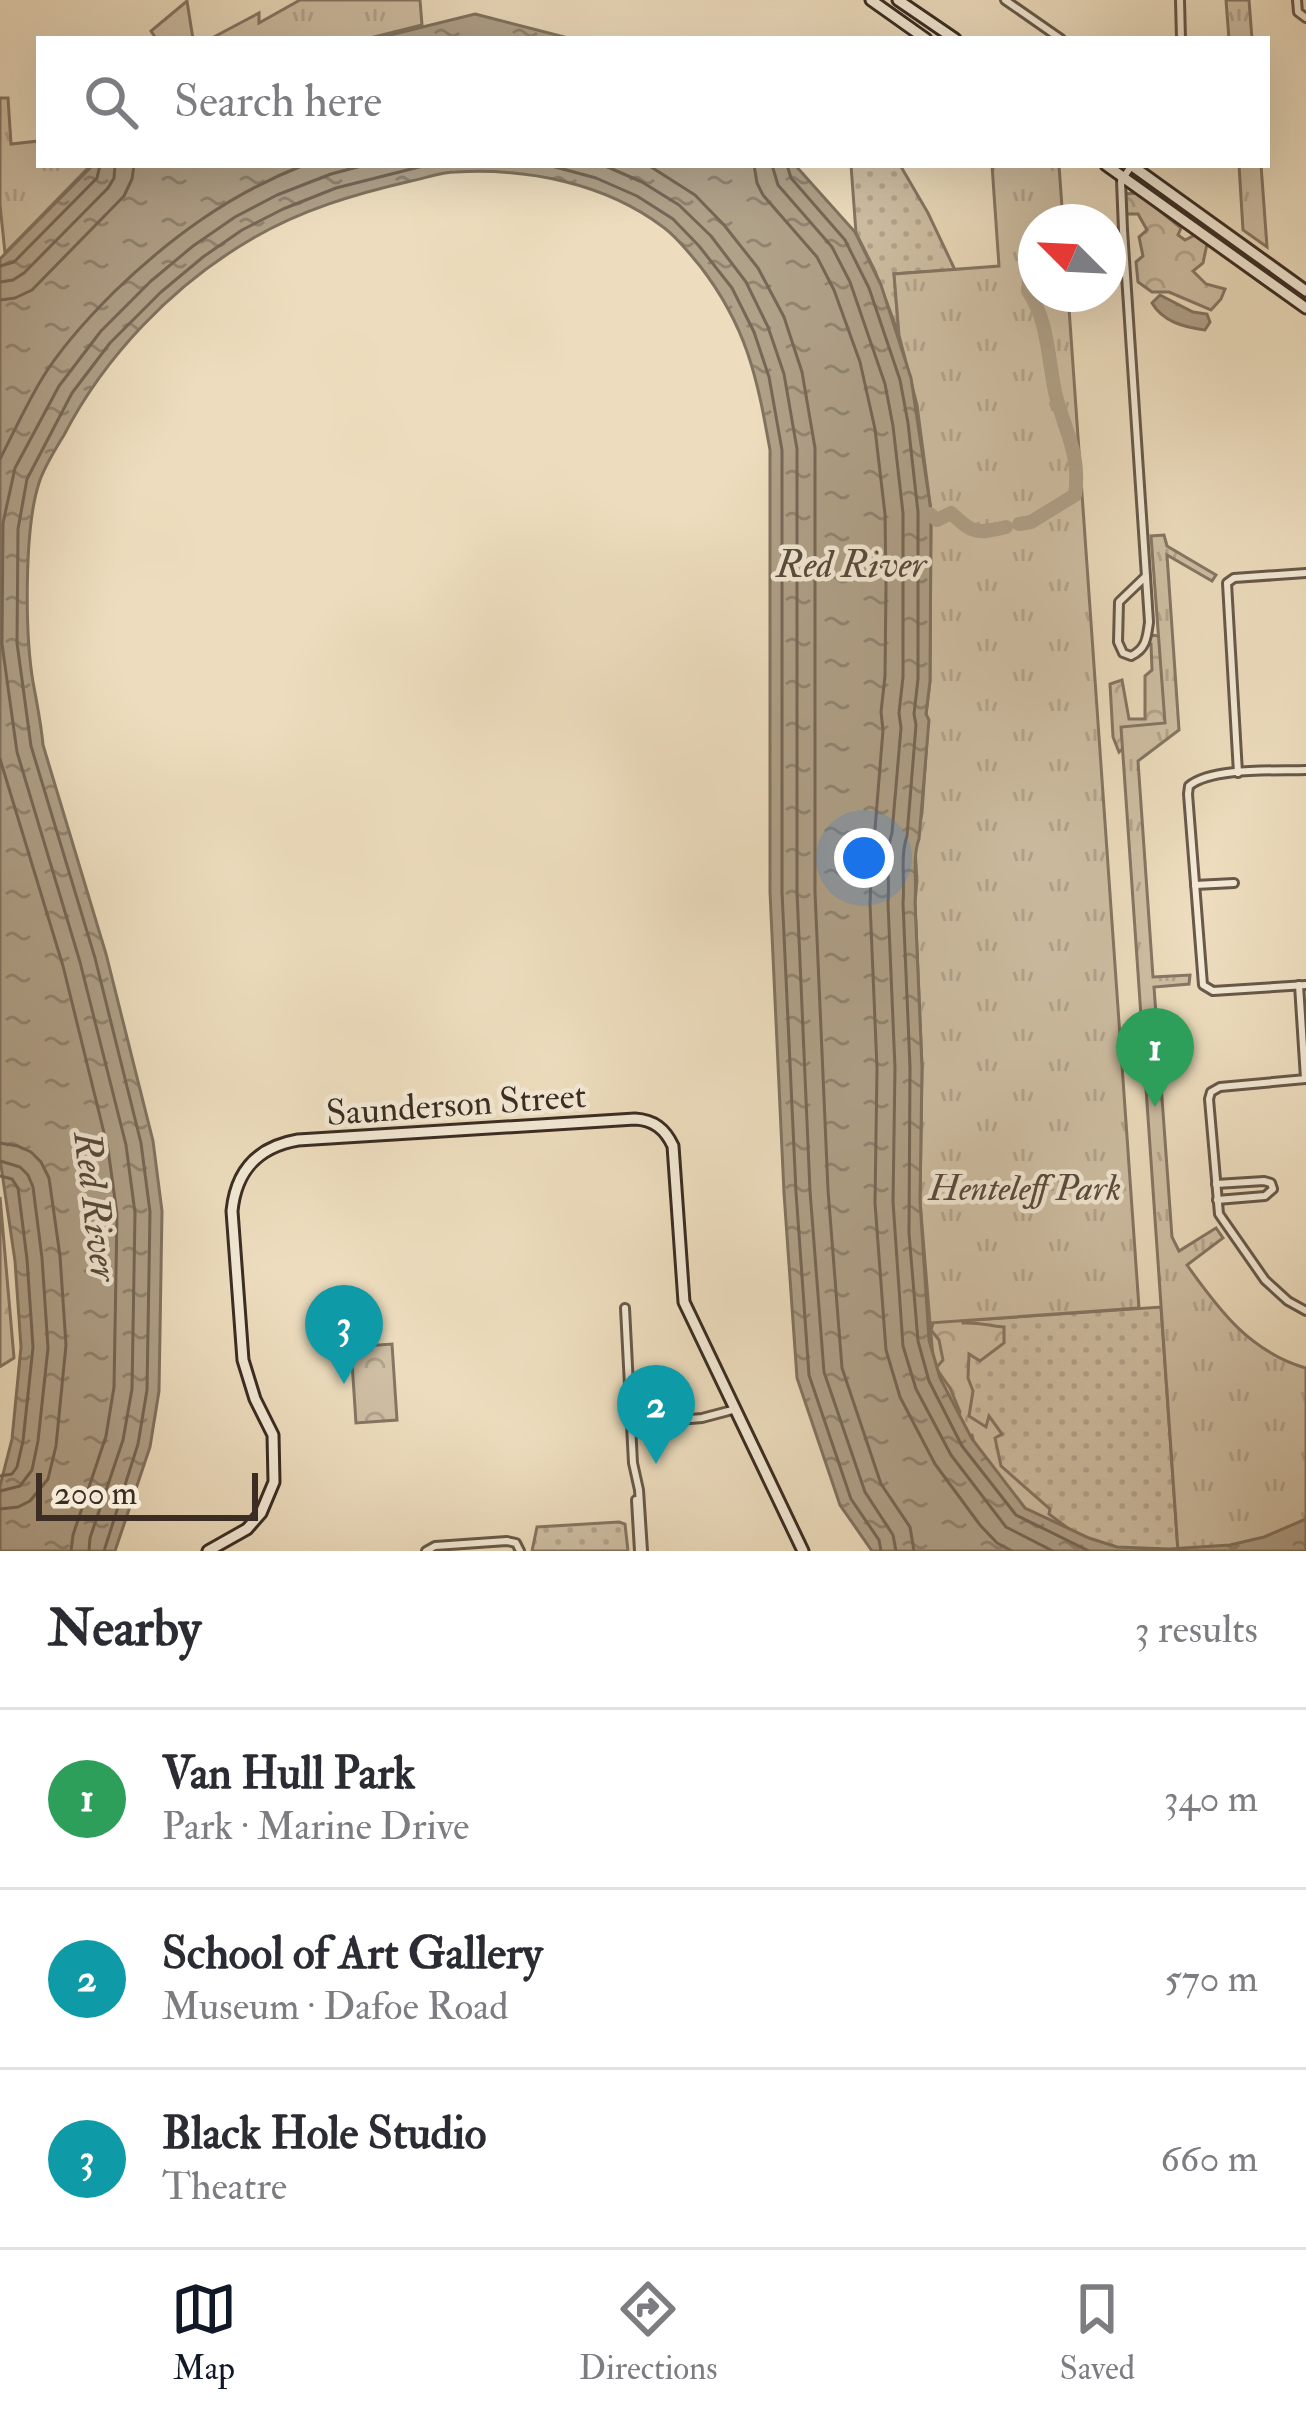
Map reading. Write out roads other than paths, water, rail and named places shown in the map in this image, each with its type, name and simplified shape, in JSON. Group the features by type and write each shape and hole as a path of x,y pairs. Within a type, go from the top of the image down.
{"street":[{"path":"871,0 922,36"},
{"path":"898,0 951,36"},
{"path":"1005,0 1019,4 1057,36"},
{"path":"1180,0 1181,36"},
{"path":"1297,0 1298,12 1306,18"},
{"path":"1110,168 1306,308"},
{"path":"1129,168 1121,182 1123,230 1146,576 1149,622 1147,641 1131,656 1118,641 1119,602 1146,576"},
{"path":"1135,168 1306,290"},
{"path":"1238,773 1227,583 1234,578 1306,573"},
{"path":"1306,770 1238,773 1200,779 1190,786 1203,985 1213,991 1302,985 1306,1079 1220,1087 1211,1092 1216,1200 1222,1221 1265,1280 1306,1311"},
{"path":"1195,885 1234,883"},
{"name":"Saunderson Street","path":"208,1551 247,1529 261,1514 274,1482 273,1435 248,1378 240,1338 232,1211 240,1176 250,1162 272,1147 298,1141 634,1119 656,1124 668,1134 675,1155 684,1301 736,1408"},
{"path":"1216,1184 1264,1181 1273,1189 1265,1196 1216,1200"},
{"path":"625,1308 641,1551"},
{"path":"631,1424 701,1418 736,1408 803,1551"},
{"path":"426,1551 435,1546 509,1540 520,1551"}],"water":[{"path":"475,14 560,36 386,36"},
{"name":"Red River","path":"90,168 798,168 855,232 881,285 911,378 931,511 929,720 915,902 922,1067 920,1201 929,1340 940,1378 972,1439 1025,1508 1117,1547 1230,1545 1306,1519 1306,1551 872,1551 840,1505 797,1378 770,892 770,450 755,376 716,288 663,227 591,189 537,176 483,171 439,174 328,204 269,229 222,258 168,301 121,350 81,406 39,483 27,582 33,682 43,745 106,954 153,1141 162,1211 159,1391 150,1447 115,1551 0,1551 0,1486 12,1439 21,1347 0,1159 0,259"},
{"path":"1160,295 1207,314 1210,322 1205,330 1162,315 1152,303"}],"waterway":[{"path":"1019,524 1031,522 1075,495 1074,454 1038,312"},
{"path":"930,514 937,520 951,513 976,530 1006,527"}],"place":[{"name":"Van Hull Park","path":"1155,1107"},
{"name":"Black Hole Studio","path":"344,1384"},
{"name":"School of Art Gallery","path":"656,1464"}],"park label":[{"name":"Henteleff Park","path":"1025,1187"}]}
